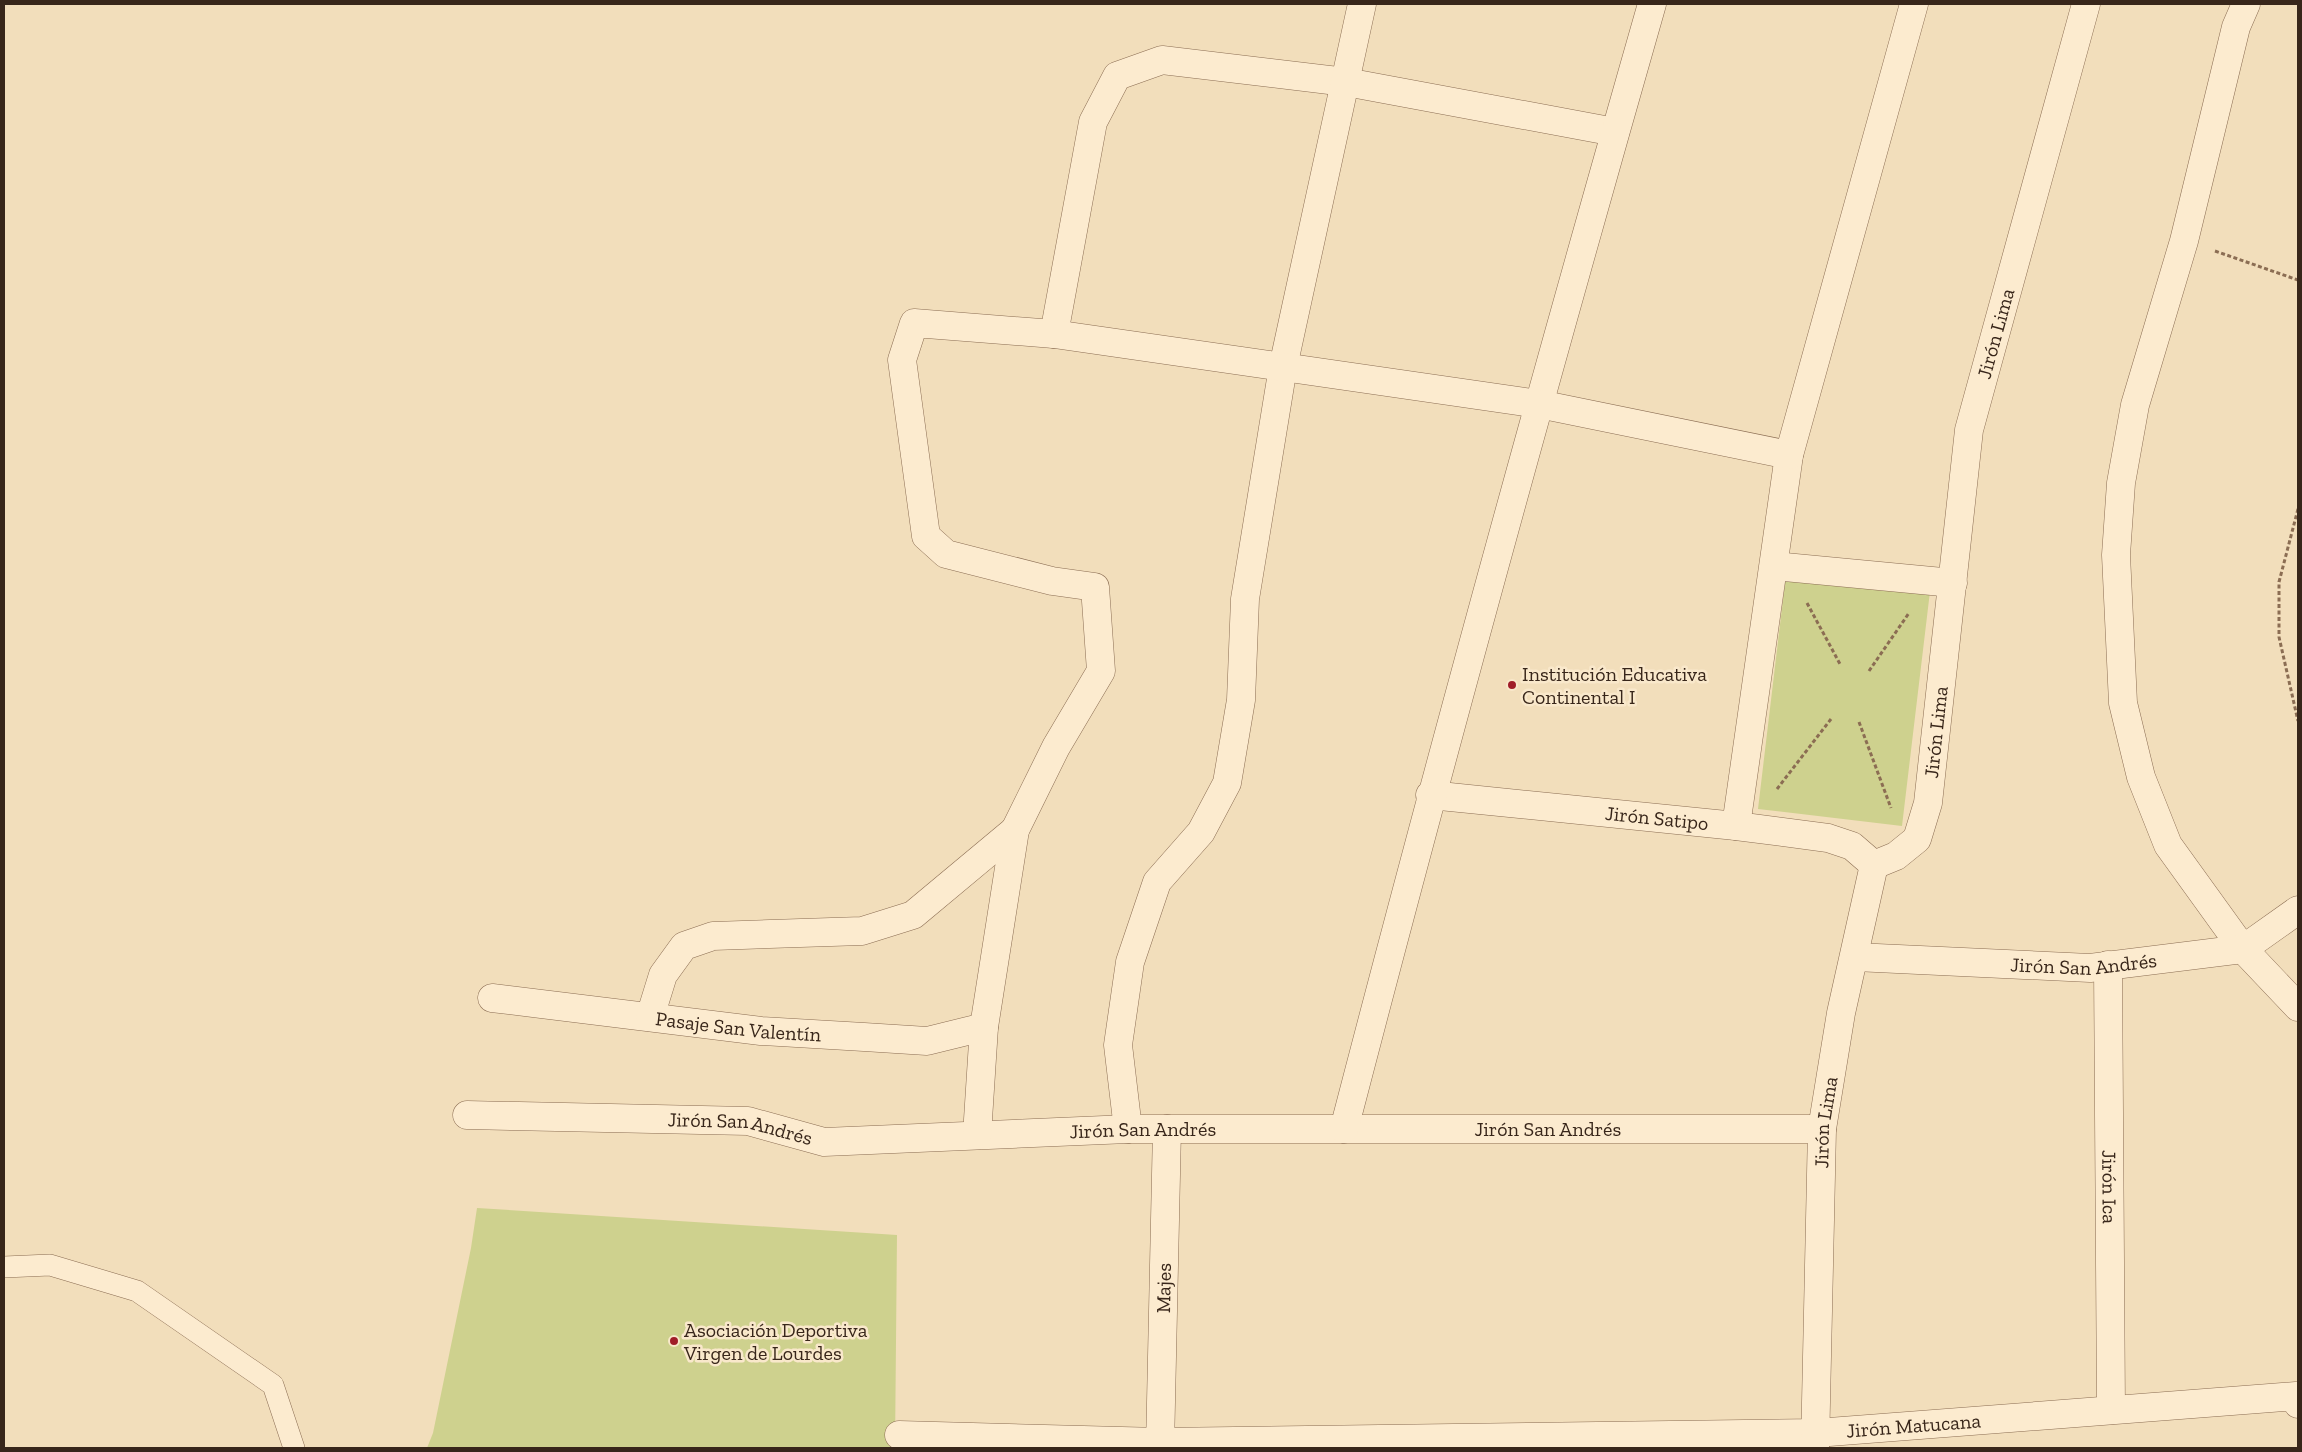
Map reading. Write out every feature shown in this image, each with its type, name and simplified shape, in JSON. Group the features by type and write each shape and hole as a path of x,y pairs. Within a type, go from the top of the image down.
{"street":[{"path":"1128,1129 1118,1045 1130,962 1157,882 1201,832 1227,783 1241,700 1245,600 1282,367 1362,4"},
{"path":"1344,1128 1430,796 1652,4"},
{"path":"1736,826 1774,566 1788,455 1914,4"},
{"name":"Jirón Lima","path":"1815,1440 1822,1129 1841,1013 1874,865 1896,856 1917,839 1928,803 1970,430 2086,4"},
{"path":"2246,4 2236,27 2184,241 2135,405 2121,483 2116,555 2123,703 2141,777 2168,845 2243,949 2298,1007"},
{"path":"1054,334 1092,122 1117,76 1162,60 1346,82 1615,132"},
{"path":"977,1136 984,1027 1015,830 1056,747 1101,671 1095,587 1052,581 946,554 926,536 902,360 914,323 1054,334 1539,404 1788,455"},
{"path":"1774,566 1953,583"},
{"name":"Jirón Satipo","path":"1430,796 1736,826 1828,838 1852,846 1874,865"},
{"path":"650,1017 663,975 684,946 713,936 862,930 913,915 1015,830"},
{"name":"Jirón San Andrés","path":"1855,957 2090,968 2243,949 2298,910"},
{"name":"Jirón Ica","path":"2108,965 2111,1410"},
{"name":"Pasaje San Valentín","path":"492,998 761,1031 926,1041 984,1027"},
{"name":"Jirón San Andrés","path":"467,1115 748,1120 824,1142 1128,1129 1822,1129"},
{"name":"Majes","path":"1160,1445 1167,1129"},
{"name":"Jirón Matucana","path":"899,1435 1160,1445 1815,1440 2111,1410 2297,1400"}],"lane":[{"path":"4,1267 50,1265 137,1291 273,1385 294,1448"}],"path":[{"path":"2184,241 2298,280"},
{"path":"2298,508 2279,582 2279,638 2298,721"},
{"path":"1802,594 1840,664"},
{"path":"1869,671 1913,607"},
{"path":"1772,796 1832,719"},
{"path":"1860,722 1892,810"}],"green space":[{"path":"1787,566 1931,583 1902,826 1758,809"},
{"name":"Asociación Deportiva Virgen de Lourdes","path":"477,1208 897,1235 895,1448 427,1448 433,1433 471,1248"}],"place":[{"name":"Institución Educativa Continental I","path":"1512,685"},
{"name":"Asociación Deportiva Virgen de Lourdes","path":"674,1341"}]}
